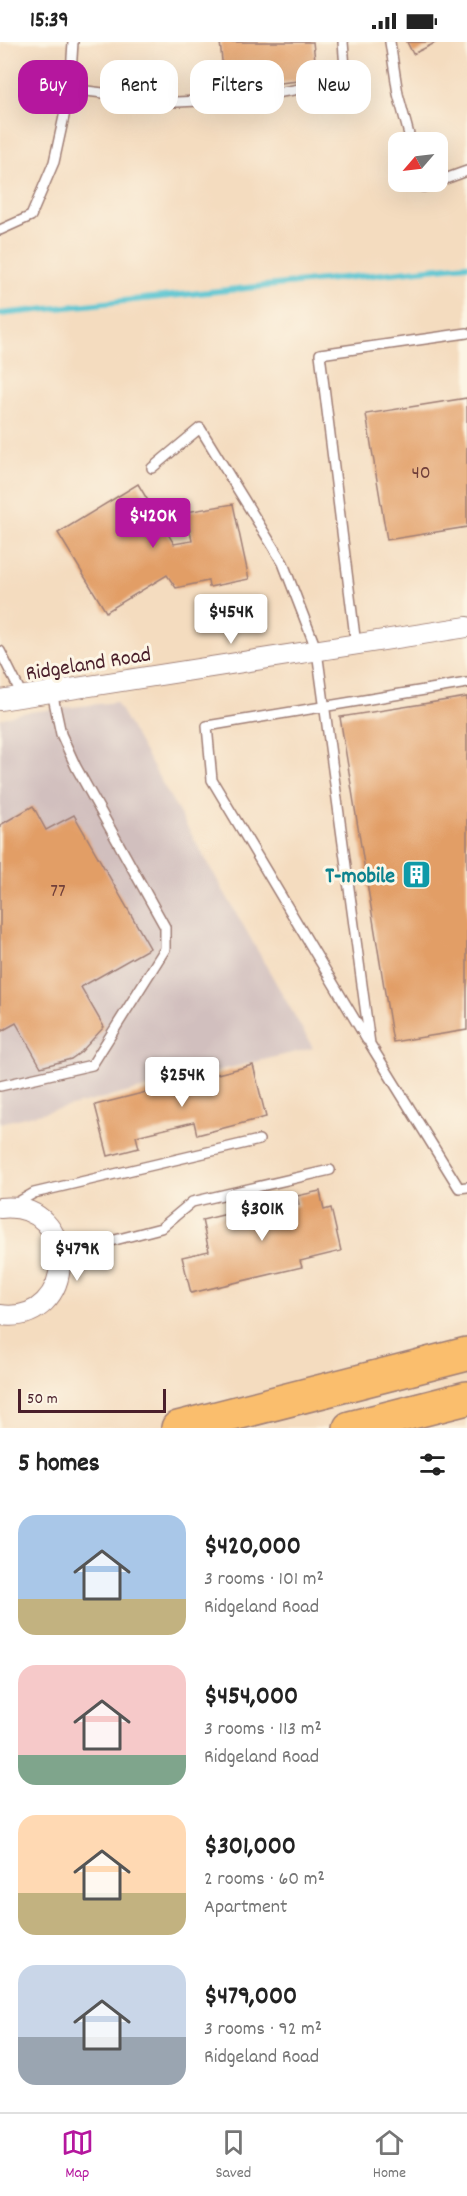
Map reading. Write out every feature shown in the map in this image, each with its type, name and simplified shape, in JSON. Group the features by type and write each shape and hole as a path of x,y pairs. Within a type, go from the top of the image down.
{"highway":[{"path":"178,1428 467,1352"},
{"path":"350,1428 467,1398"}],"street":[{"name":"Ridgeland Road","path":"0,700 467,627"},
{"path":"0,1315 25,1313 42,1304 54,1290 61,1273 61,1254 55,1236 44,1221 28,1211 5,1207"}],"lane":[{"path":"72,60 73,42"},
{"path":"88,91 177,102 241,99 346,81 343,42"},
{"path":"390,42 398,94 408,132"},
{"path":"0,230 31,216 54,162 65,114"},
{"path":"448,178 467,171"},
{"path":"356,645 320,354 467,333"},
{"path":"152,468 200,428 283,563 317,651 370,1044"},
{"path":"0,651 23,697"},
{"path":"467,683 207,726 212,780 459,1188 467,1187"},
{"path":"0,1086 92,1065 165,949 165,927 76,767 61,734 52,692"},
{"path":"5,1207 34,1193 259,1140"},
{"path":"61,1254 161,1228 192,1202 330,1170"}],"shaded area":[{"path":"116,702 313,1048 0,1123 0,719 21,713"}],"building":[{"path":"220,42 313,42 315,60 296,60 296,81 284,83 284,60 222,60"},
{"path":"407,42 437,42 413,54"},
{"path":"467,398 467,527 387,540 366,414"},
{"path":"138,484 174,544 192,541 186,512 233,504 249,579 209,587 208,581 176,588 167,575 106,612 58,533"},
{"name":"T-mobile","path":"467,697 467,1030 393,1042 340,717"},
{"path":"33,806 46,830 74,815 150,948 81,987 104,1027 81,1052 71,1059 41,1067 16,1023 0,1032 0,825"},
{"path":"253,1065 266,1117 197,1135 194,1122 136,1136 139,1148 108,1156 95,1105"},
{"path":"320,1191 324,1210 331,1208 341,1251 300,1261 302,1267 191,1293 182,1257 209,1251 202,1220 285,1200 287,1208 299,1205 297,1196"}],"waterway":[{"path":"0,314 467,265"}],"place":[{"name":"T-mobile","path":"416,874"}]}
